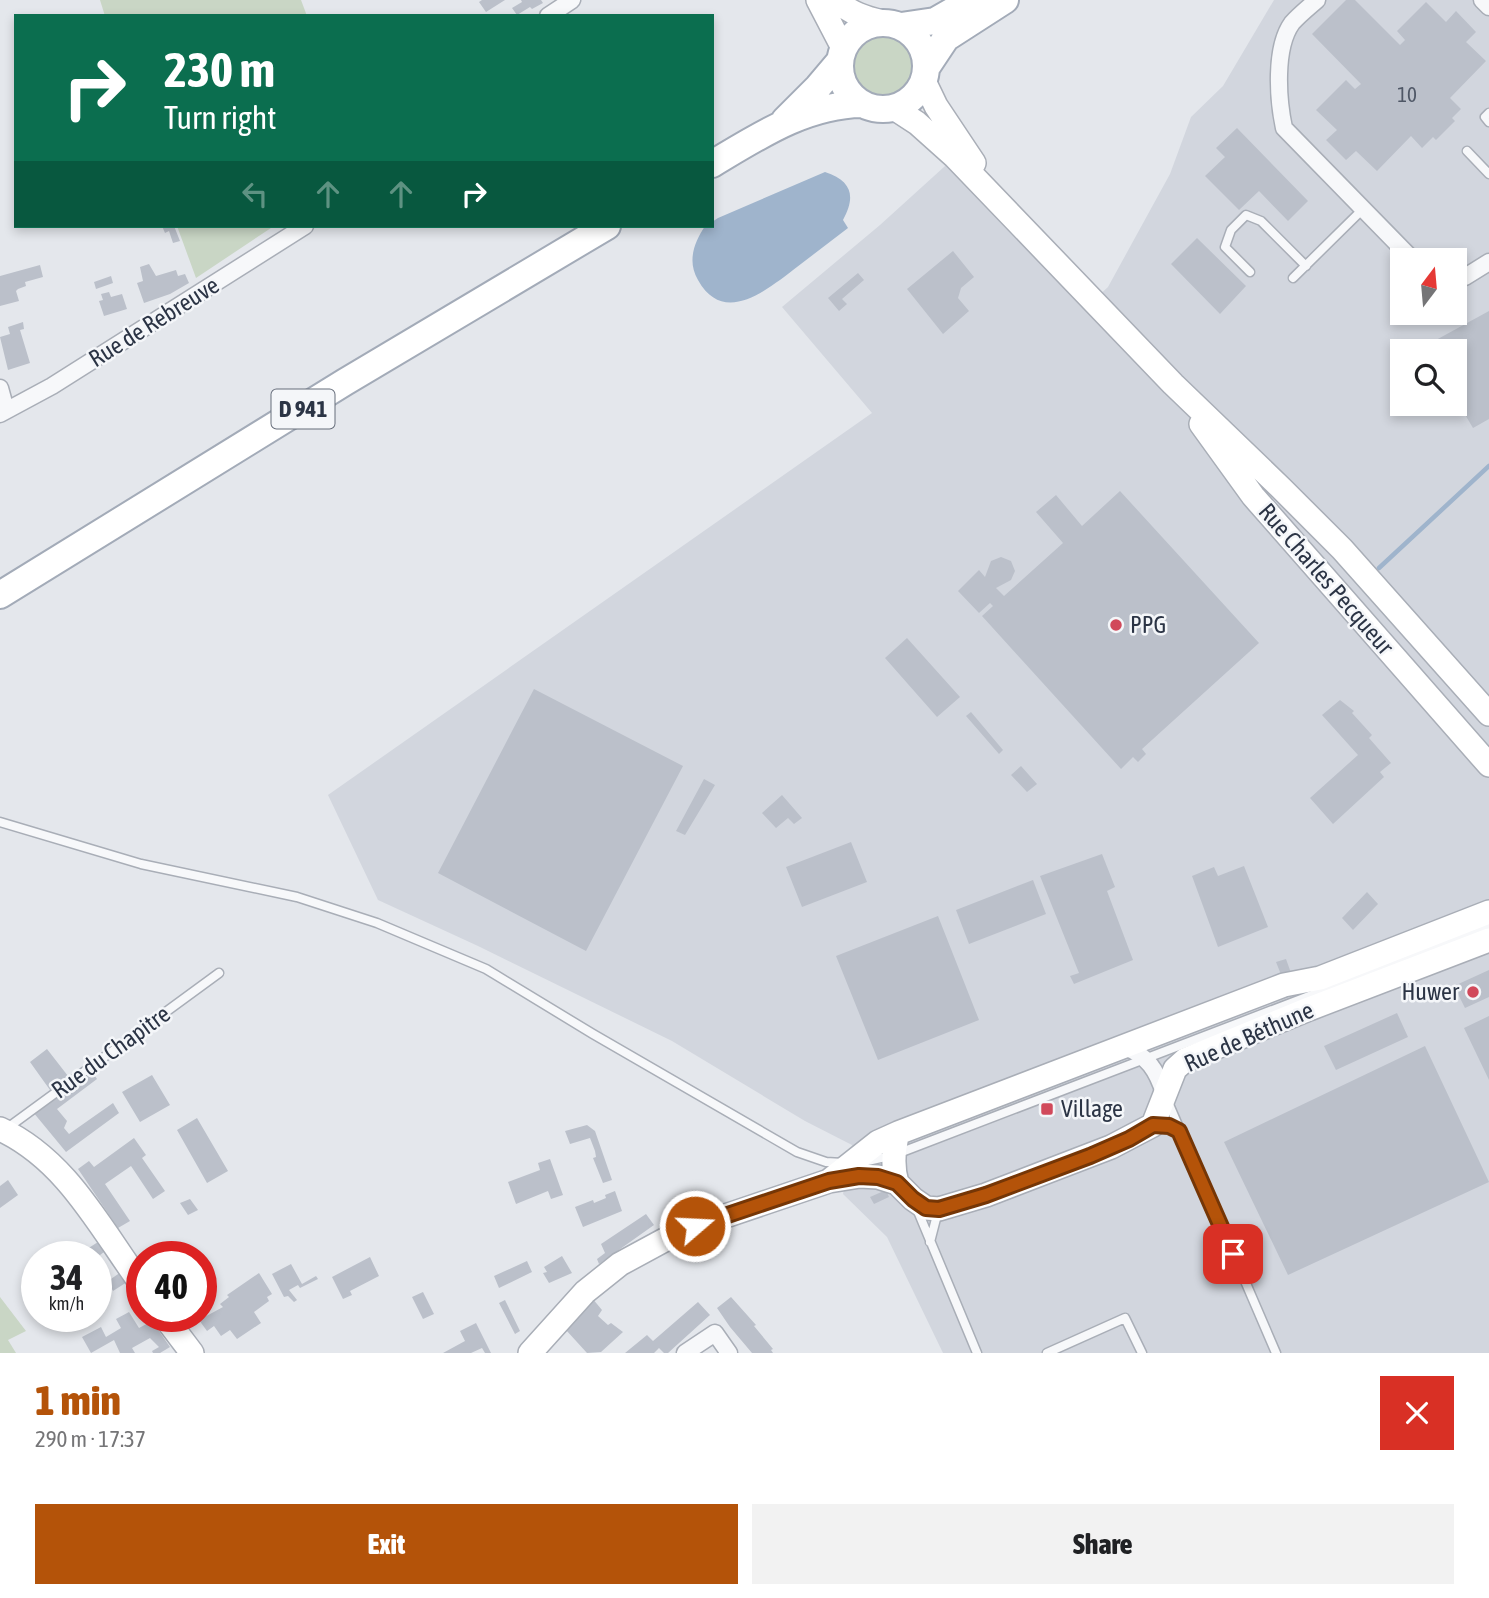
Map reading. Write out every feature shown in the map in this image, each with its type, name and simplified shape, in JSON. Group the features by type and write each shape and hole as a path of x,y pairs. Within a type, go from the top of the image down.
{"main road":[{"path":"781,123 818,87 859,29 934,21 972,0"},
{"path":"841,54 840,74 844,86 852,96 862,104 878,109 894,108 912,98 946,38 1006,0"},
{"path":"892,24 920,44 925,74"},
{"path":"714,163 781,123 828,108 862,104"},
{"name":"D 941","path":"0,595 604,228"}],"street":[{"path":"551,14 572,0"},
{"path":"818,0 841,54"},
{"path":"836,0 845,9 863,17 892,24"},
{"path":"1317,0 1291,24 1281,50 1279,105 1284,128 1401,248"},
{"path":"1482,0 1489,7"},
{"name":"Rue Charles Pecqueur","path":"925,74 936,106 1004,206"},
{"name":"Rue Charles Pecqueur","path":"894,108 917,123 955,157 1173,384 1342,549 1489,714"},
{"name":"Rue de Rebreuve","path":"3,412 63,379 302,228"},
{"path":"1467,277 1489,262"},
{"name":"Rue Charles Pecqueur","path":"1173,384 1253,496 1489,765"},
{"path":"0,388 3,412"},
{"name":"Rue de Béthune","path":"829,1181 878,1142 896,1144 1125,1047 1284,985 1320,978 1489,912"},
{"name":"Rue de Béthune","path":"1161,1126 1164,1093 1175,1069 1185,1060 1480,943"},
{"path":"1125,1047 1147,1059 1157,1073 1164,1093"},
{"path":"939,1209 986,1195 1161,1126"},
{"path":"2,1130 45,1159 68,1180 126,1262"},
{"path":"896,1144 892,1168 905,1191"},
{"name":"Rue de Béthune","path":"530,1353 585,1292 620,1264 681,1231 829,1181 869,1176 878,1177 905,1191 926,1208 939,1209"},
{"path":"176,1332 192,1353"},
{"path":"687,1352 715,1332 729,1353"}],"lane":[{"path":"1489,113 1485,117 1489,122"},
{"path":"1467,151 1489,174"},
{"path":"1293,278 1363,209"},
{"path":"1250,272 1225,247 1231,230 1246,215 1261,221 1306,265"},
{"path":"0,822 141,864 297,897 377,923 486,969 797,1152 826,1162 852,1163"},
{"path":"896,1144 1147,1059 1489,927"},
{"name":"Rue du Chapitre","path":"2,1130 219,973"},
{"path":"1164,1093 1276,1353"},
{"path":"1161,1126 1179,1131"},
{"path":"905,1191 930,1242 977,1353"},
{"path":"930,1242 939,1209"},
{"path":"1047,1353 1125,1318 1142,1353"}],"shaded area":[{"path":"1274,0 1489,0 1489,1353 943,1353 887,1237 843,1194 852,1145 805,1121 672,1041 378,900 328,795 872,413 782,307 880,225 955,157 1094,300 1108,287 1170,174 1191,117 1223,86"}],"green space":[{"path":"100,0 301,0 306,14 104,14"},
{"path":"883,35 900,40 908,48 913,65 908,82 900,90 883,95 866,90 858,82 853,65 858,48 866,40"},
{"path":"178,228 271,228 196,278"},
{"path":"0,1297 21,1324 21,1332 24,1332 8,1340 16,1353 0,1353"}],"water":[{"path":"825,172 841,180 849,190 849,204 843,220 848,228 773,285 746,299 733,302 720,301 709,294 698,280 693,266 692,259 698,239 704,228 714,228 714,221"}],"building":[{"path":"505,0 486,12 479,2"},
{"path":"521,0 541,0 543,3 516,14 512,8 522,2"},
{"path":"1346,0 1355,0 1400,45 1405,40 1397,31 1426,2 1446,22 1456,11 1476,32 1466,42 1486,61 1450,98 1461,109 1452,118 1455,121 1436,140 1433,137 1422,148 1411,136 1377,171 1356,151 1346,160 1326,140 1337,130 1316,110 1346,80 1355,89 1361,84 1312,34"},
{"path":"1237,128 1308,201 1288,221 1259,191 1239,210 1205,176 1225,157 1216,148"},
{"path":"163,228 175,228 180,241 173,243 169,231 165,233"},
{"path":"1197,238 1246,286 1220,314 1171,264"},
{"path":"953,251 974,277 961,288 958,298 969,311 943,334 907,289"},
{"path":"149,264 156,276 176,270 178,276 185,274 189,283 170,294 144,303 137,283 143,281 140,267"},
{"path":"40,265 43,277 25,282 26,286 16,291 19,301 0,306 0,276"},
{"path":"858,273 864,280 842,299 847,304 839,311 828,298"},
{"path":"111,276 113,283 96,289 94,282"},
{"path":"109,292 111,297 122,294 127,309 104,316 99,301 103,300 101,294"},
{"path":"1489,311 1489,419 1473,428 1466,416 1467,339 1438,339 1466,326"},
{"path":"23,322 24,329 20,330 30,363 8,370 0,337 10,334 8,327"},
{"name":"PPG","path":"1120,491 1259,643 1142,749 1146,754 1138,762 1133,757 1121,769 982,616 993,606 990,603 979,613 958,591 979,570 985,577 991,561 1001,557 1011,561 1015,571 1011,580 996,588 1004,596 1063,543 1036,512 1056,495 1082,526"},
{"path":"907,638 960,697 937,717 885,658"},
{"path":"534,689 683,766 586,951 438,873"},
{"path":"1340,700 1354,711 1352,713 1372,735 1369,738 1391,763 1380,772 1384,777 1333,824 1310,798 1358,755 1322,715"},
{"path":"971,712 1003,750 999,754 966,716"},
{"path":"1021,766 1037,784 1027,792 1011,775"},
{"path":"704,779 715,785 685,835 676,831"},
{"path":"782,795 802,818 794,824 788,818 776,828 762,813"},
{"path":"851,842 867,882 802,907 786,867"},
{"path":"1102,854 1115,887 1107,891 1133,960 1074,984 1070,976 1079,973 1040,876"},
{"path":"1244,866 1268,927 1218,947 1192,876 1214,867 1218,876"},
{"path":"1033,880 1046,914 969,944 956,910"},
{"path":"1367,892 1378,904 1353,930 1342,918"},
{"path":"938,916 979,1020 878,1060 836,956"},
{"path":"1286,959 1291,973 1282,977 1276,962"},
{"name":"Huwer","path":"1489,970 1489,997 1465,1008 1454,986"},
{"path":"1397,1013 1408,1037 1336,1070 1324,1046"},
{"name":"Huwer","path":"1489,1016 1489,1080 1464,1028"},
{"path":"1425,1046 1489,1182 1288,1275 1224,1142"},
{"path":"47,1049 68,1076 50,1090 30,1062"},
{"path":"91,1070 97,1079 57,1109 67,1121 64,1128 69,1134 113,1103 119,1113 66,1152 33,1112"},
{"path":"152,1075 170,1105 140,1122 122,1092"},
{"path":"197,1118 228,1171 207,1183 177,1130"},
{"path":"587,1125 595,1131 612,1180 603,1183 593,1158 596,1157 590,1138 570,1144 565,1131"},
{"path":"134,1138 146,1155 142,1158 165,1191 153,1199 131,1166 105,1184 130,1221 118,1228 78,1169 89,1161 94,1167"},
{"path":"550,1159 563,1195 551,1199 548,1191 516,1204 508,1182 540,1170 538,1163"},
{"path":"8,1180 18,1195 0,1208 0,1186"},
{"path":"886,1190 889,1197 874,1204 870,1197"},
{"path":"615,1191 622,1211 583,1227 575,1207 593,1200 594,1203"},
{"path":"190,1199 198,1210 188,1215 180,1203"},
{"path":"646,1214 654,1225 599,1264 597,1259 605,1253 601,1244"},
{"path":"562,1256 572,1273 549,1283 543,1273 547,1272 544,1267"},
{"path":"370,1257 379,1276 350,1291 352,1295 343,1299 332,1277"},
{"path":"527,1261 532,1272 499,1288 494,1276"},
{"path":"291,1264 302,1284 316,1276 318,1279 289,1290 297,1300 294,1302 288,1296 284,1297 272,1274"},
{"path":"121,1272 126,1283 113,1291 112,1278"},
{"path":"259,1273 272,1294 267,1297 269,1301 254,1312 261,1323 237,1339 230,1330 221,1336 217,1330 217,1310 223,1307 220,1304 229,1297 227,1295"},
{"path":"423,1292 434,1314 423,1319 412,1297"},
{"path":"731,1297 756,1325 754,1326 773,1349 773,1353 752,1353 730,1327 717,1308"},
{"path":"592,1298 602,1310 598,1316 608,1325 611,1323 623,1332 601,1352 587,1353 566,1330"},
{"path":"505,1300 520,1331 515,1334 499,1303"},
{"path":"698,1302 710,1315 668,1353 659,1348 654,1353 625,1353 647,1335 653,1341"},
{"path":"126,1314 126,1332 160,1332 170,1347 160,1353 153,1353 152,1351 159,1347 150,1338 132,1348 135,1353 120,1353 114,1340 91,1353 82,1337 92,1332 104,1332 106,1337 121,1328 116,1319"},
{"path":"476,1323 491,1353 485,1353 482,1348 471,1353 443,1353 465,1341 460,1331"}],"waterway":[{"path":"1379,568 1489,466"}],"place":[{"name":"PPG","path":"1116,625"},
{"name":"Huwer","path":"1473,992"},
{"name":"Village","path":"1047,1109"}],"route":[{"path":"695,1226 829,1181 859,1176 878,1177 897,1183 926,1208 939,1209 986,1195 1090,1156 1153,1125 1169,1126 1179,1131 1233,1254"}]}
